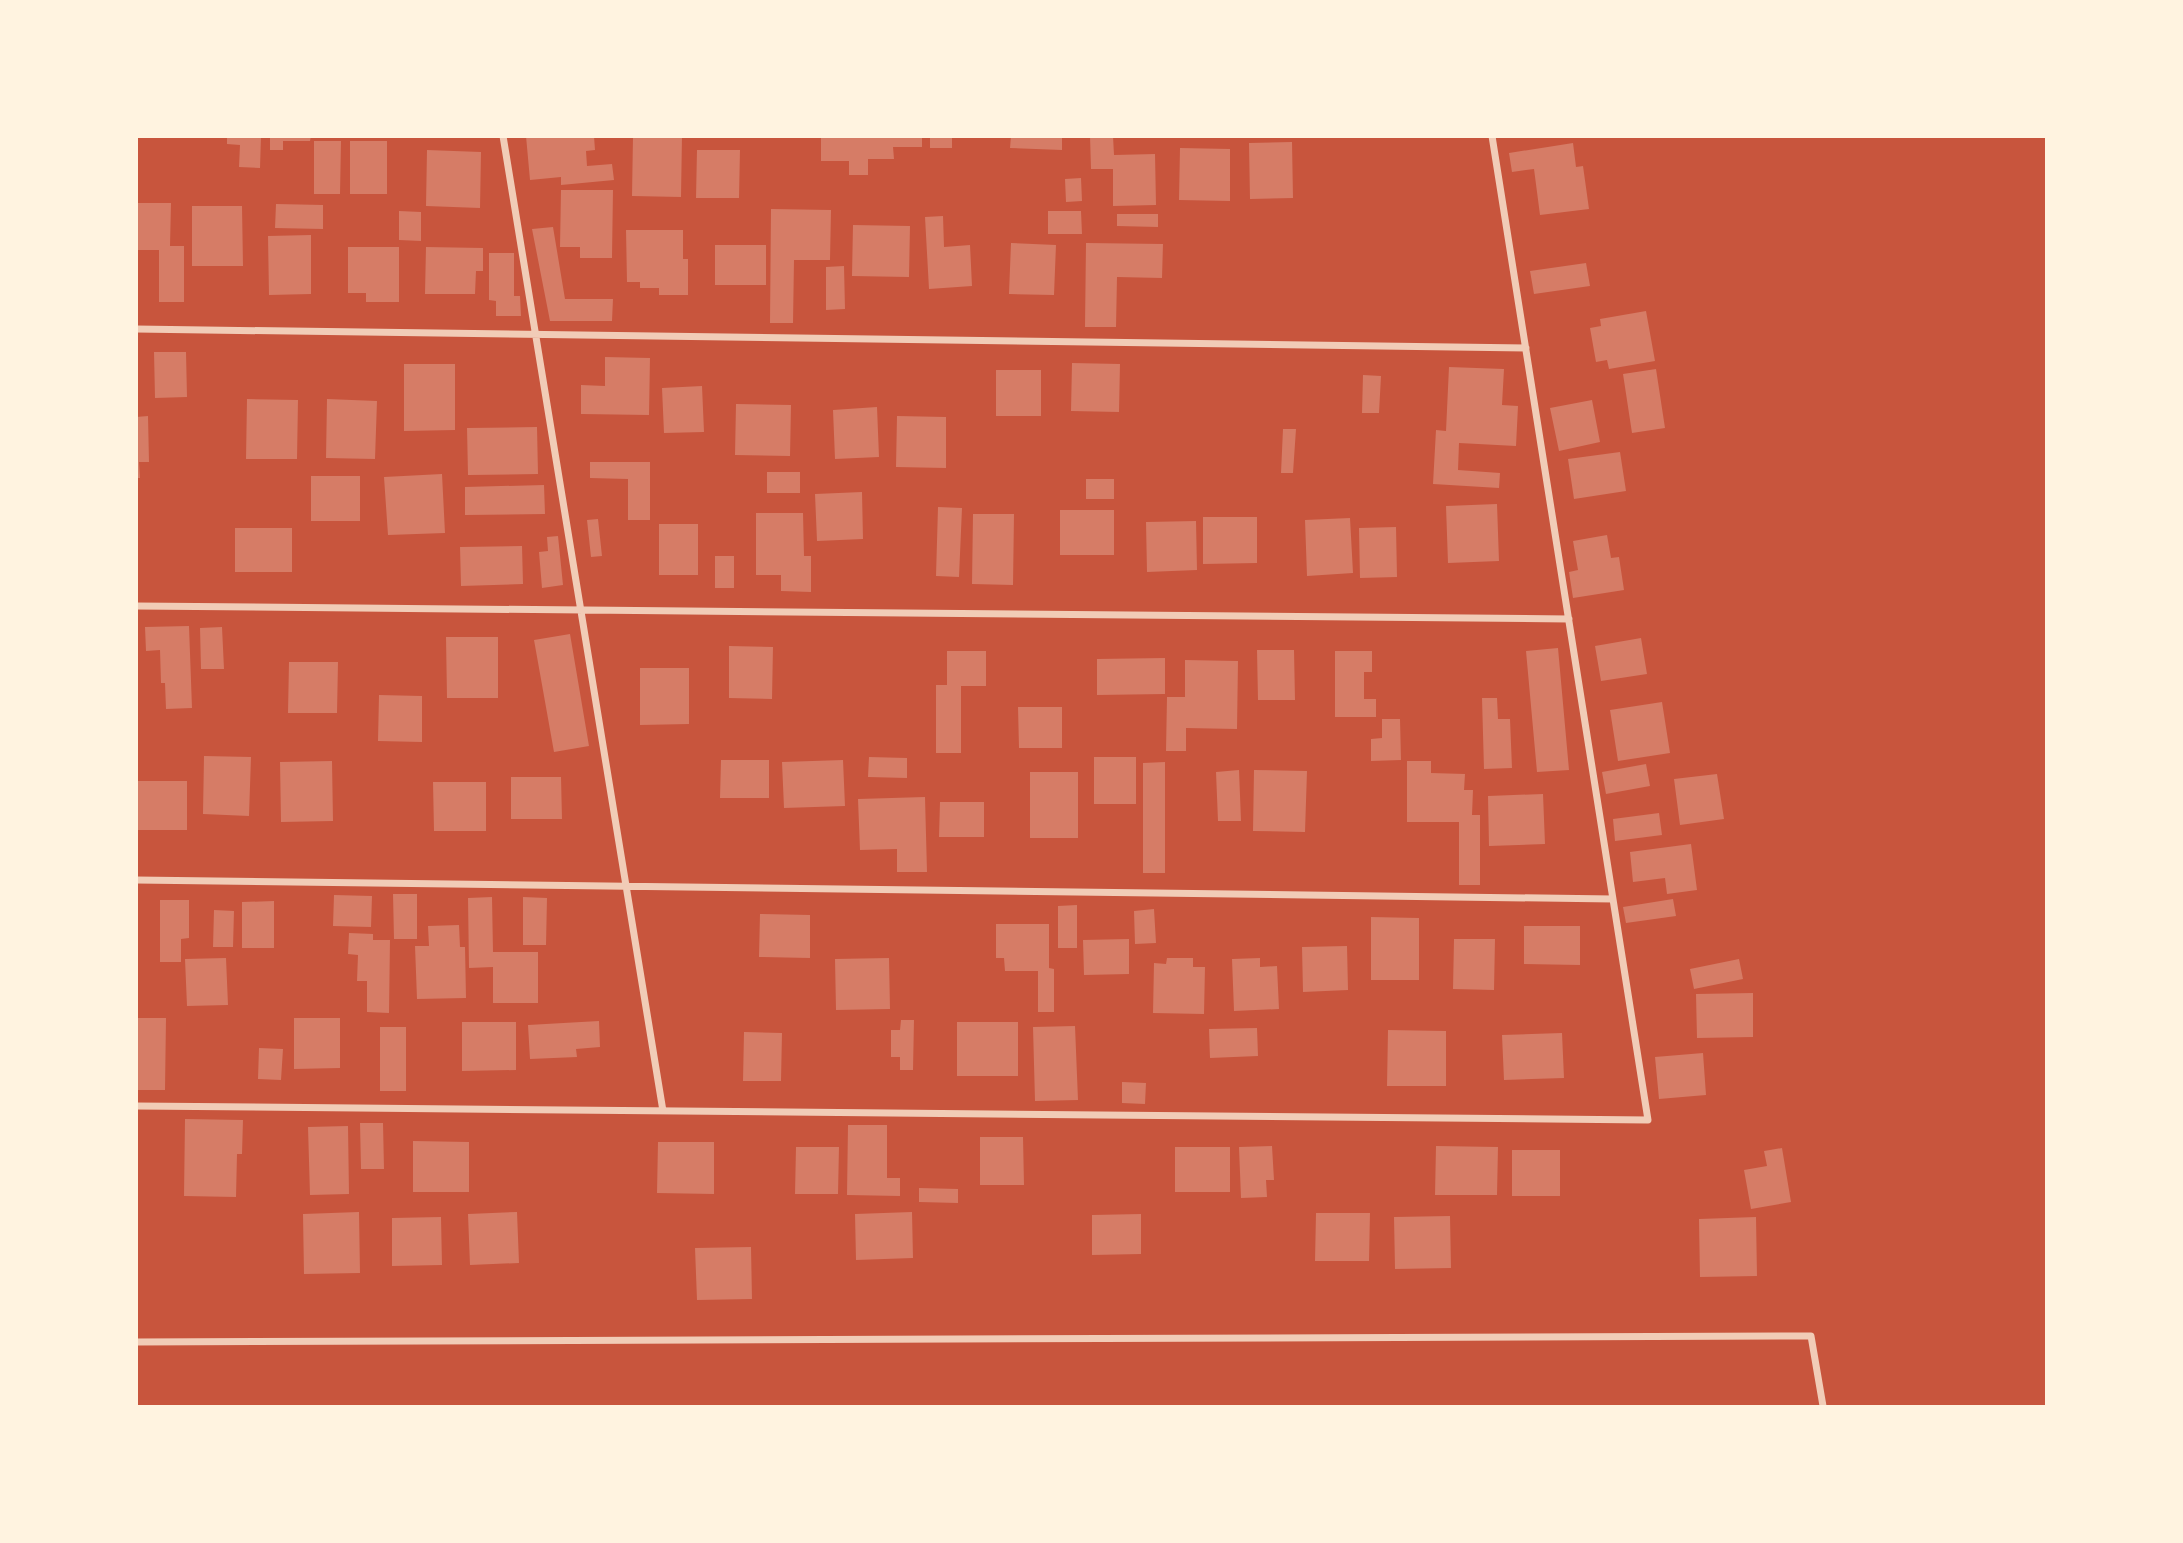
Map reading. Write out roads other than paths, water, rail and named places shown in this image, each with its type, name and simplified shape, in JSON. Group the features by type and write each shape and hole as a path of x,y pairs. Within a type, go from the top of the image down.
{"street":[{"path":"503,136 663,1111"},
{"path":"136,1106 1648,1120 1492,136"},
{"path":"136,329 1526,348"},
{"path":"136,606 1569,619"},
{"path":"136,880 1613,899"},
{"path":"136,1342 1811,1336 1823,1406"}]}
